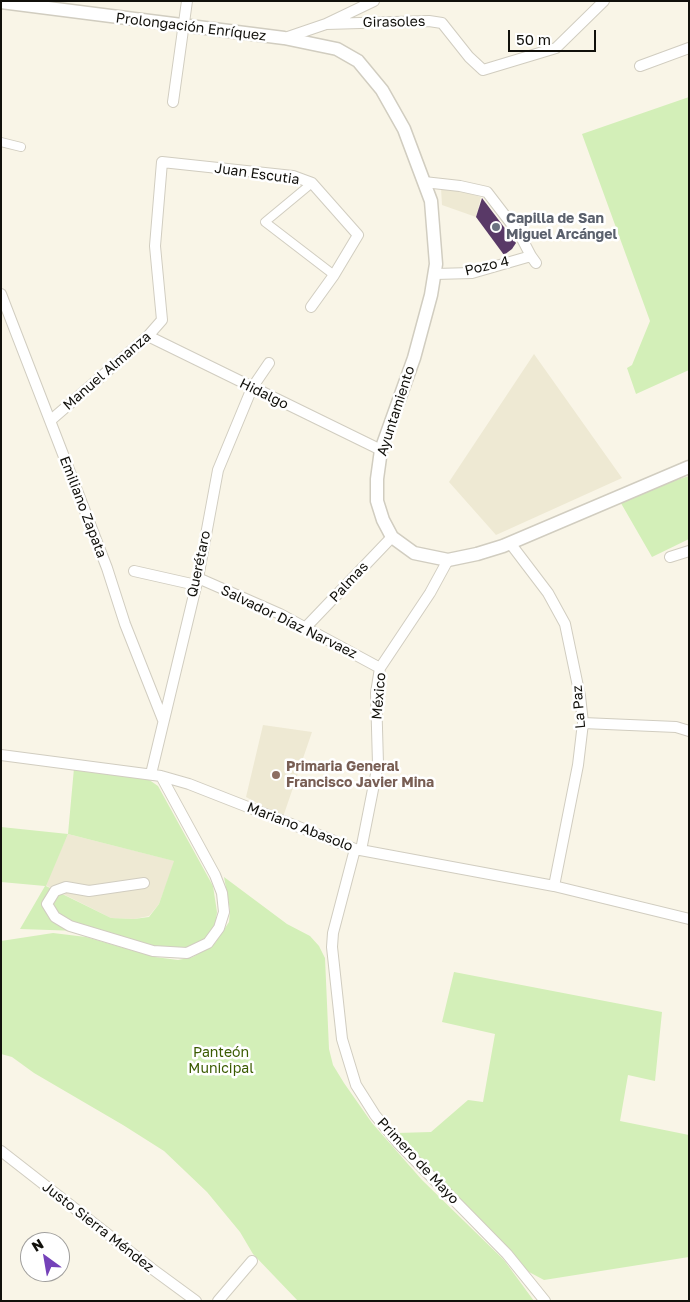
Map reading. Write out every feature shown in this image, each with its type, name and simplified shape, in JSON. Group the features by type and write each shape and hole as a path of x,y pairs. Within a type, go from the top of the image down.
{"street":[{"path":"173,102 187,1"},
{"name":"Prolongación Enríquez","path":"1,2 184,27 284,38 326,24 374,1"},
{"name":"Girasoles","path":"326,24 429,21 442,23 472,61 484,70 556,48 604,1"},
{"name":"Ayuntamiento","path":"284,38 337,49 358,61 382,90 404,129 431,201 435,274 414,358 380,450 377,501 392,537"},
{"path":"640,66 689,48"},
{"path":"1,142 21,147"},
{"name":"Juan Escutia","path":"162,320 155,246 162,162 293,176 312,183 358,235 334,276"},
{"name":"Pozo 4","path":"424,182 460,186 487,192 520,236 533,259 472,272 435,274"},
{"path":"311,307 334,276 265,222 312,183"},
{"name":"Emiliano Zapata","path":"1,294 51,420 107,568 125,624 163,720"},
{"name":"Manuel Almanza","path":"51,420 148,336 162,320"},
{"name":"Hidalgo","path":"148,336 380,450"},
{"name":"Querétaro","path":"156,775 163,720 197,581 218,470 252,388 269,362"},
{"path":"392,537 414,553 448,560 477,554 510,543 689,467"},
{"name":"Palmas","path":"306,627 392,537"},
{"name":"La Paz","path":"510,543 548,593 565,624 580,696 583,723 574,792 554,886"},
{"path":"670,557 689,551"},
{"name":"México","path":"358,850 378,764 376,693 380,668 430,593 448,560"},
{"name":"Salvador Díaz Narvaez","path":"134,571 197,581 306,627 380,668"},
{"path":"583,723 676,727 689,731"},
{"name":"Mariano Abasolo","path":"1,755 156,775 189,784 358,850 554,886 689,919"},
{"path":"144,883 89,891 66,887 55,891 47,904 55,917 70,926 153,951 187,953 208,943 219,928 224,912 222,893 215,875 156,775"},
{"name":"Primero de Mayo","path":"358,850 333,933 332,947 342,1039 356,1085 375,1115 398,1144 508,1254 545,1301"},
{"name":"Justo Sierra Méndez","path":"1,1152 196,1301"},
{"path":"218,1301 252,1261"}],"shaded area":[{"path":"441,188 453,189 481,197 476,217 442,205"},
{"path":"534,354 622,478 496,535 449,482"},
{"path":"263,725 312,732 283,817 246,797"},
{"path":"68,834 175,861 159,904 149,916 134,919 111,918 45,885"}],"green space":[{"path":"689,97 689,370 636,394 627,368 632,365 650,321 582,134"},
{"path":"689,476 689,539 652,557 618,498"},
{"path":"74,768 145,777 158,786 213,886 217,912 215,928 205,941 189,950 168,951 79,931 20,929 45,886 1,882 1,827 68,834","holes":["68,834 174,861 159,904 149,917 134,919 111,918 46,886"]},
{"name":"Panteón Municipal","path":"224,877 287,924 310,936 319,946 325,958 329,1049 333,1065 372,1123 422,1180 504,1260 534,1301 298,1301 253,1254 240,1232 207,1192 164,1151 34,1073 12,1057 1,1054 1,941 53,933 86,937 155,957 178,960 193,957 215,943 229,922 230,910"},
{"path":"454,972 662,1012 655,1081 628,1075 620,1121 689,1135 689,1257 544,1280 529,1272 397,1133 431,1132 468,1100 483,1102 495,1034 442,1022"}],"building":[{"name":"Capilla de San Miguel Arcángel","path":"482,198 516,243 504,255 476,217"}],"place":[{"name":"Capilla de San Miguel Arcángel","path":"496,227"},
{"name":"Primaria General Francisco Javier Mina","path":"276,775"}]}
